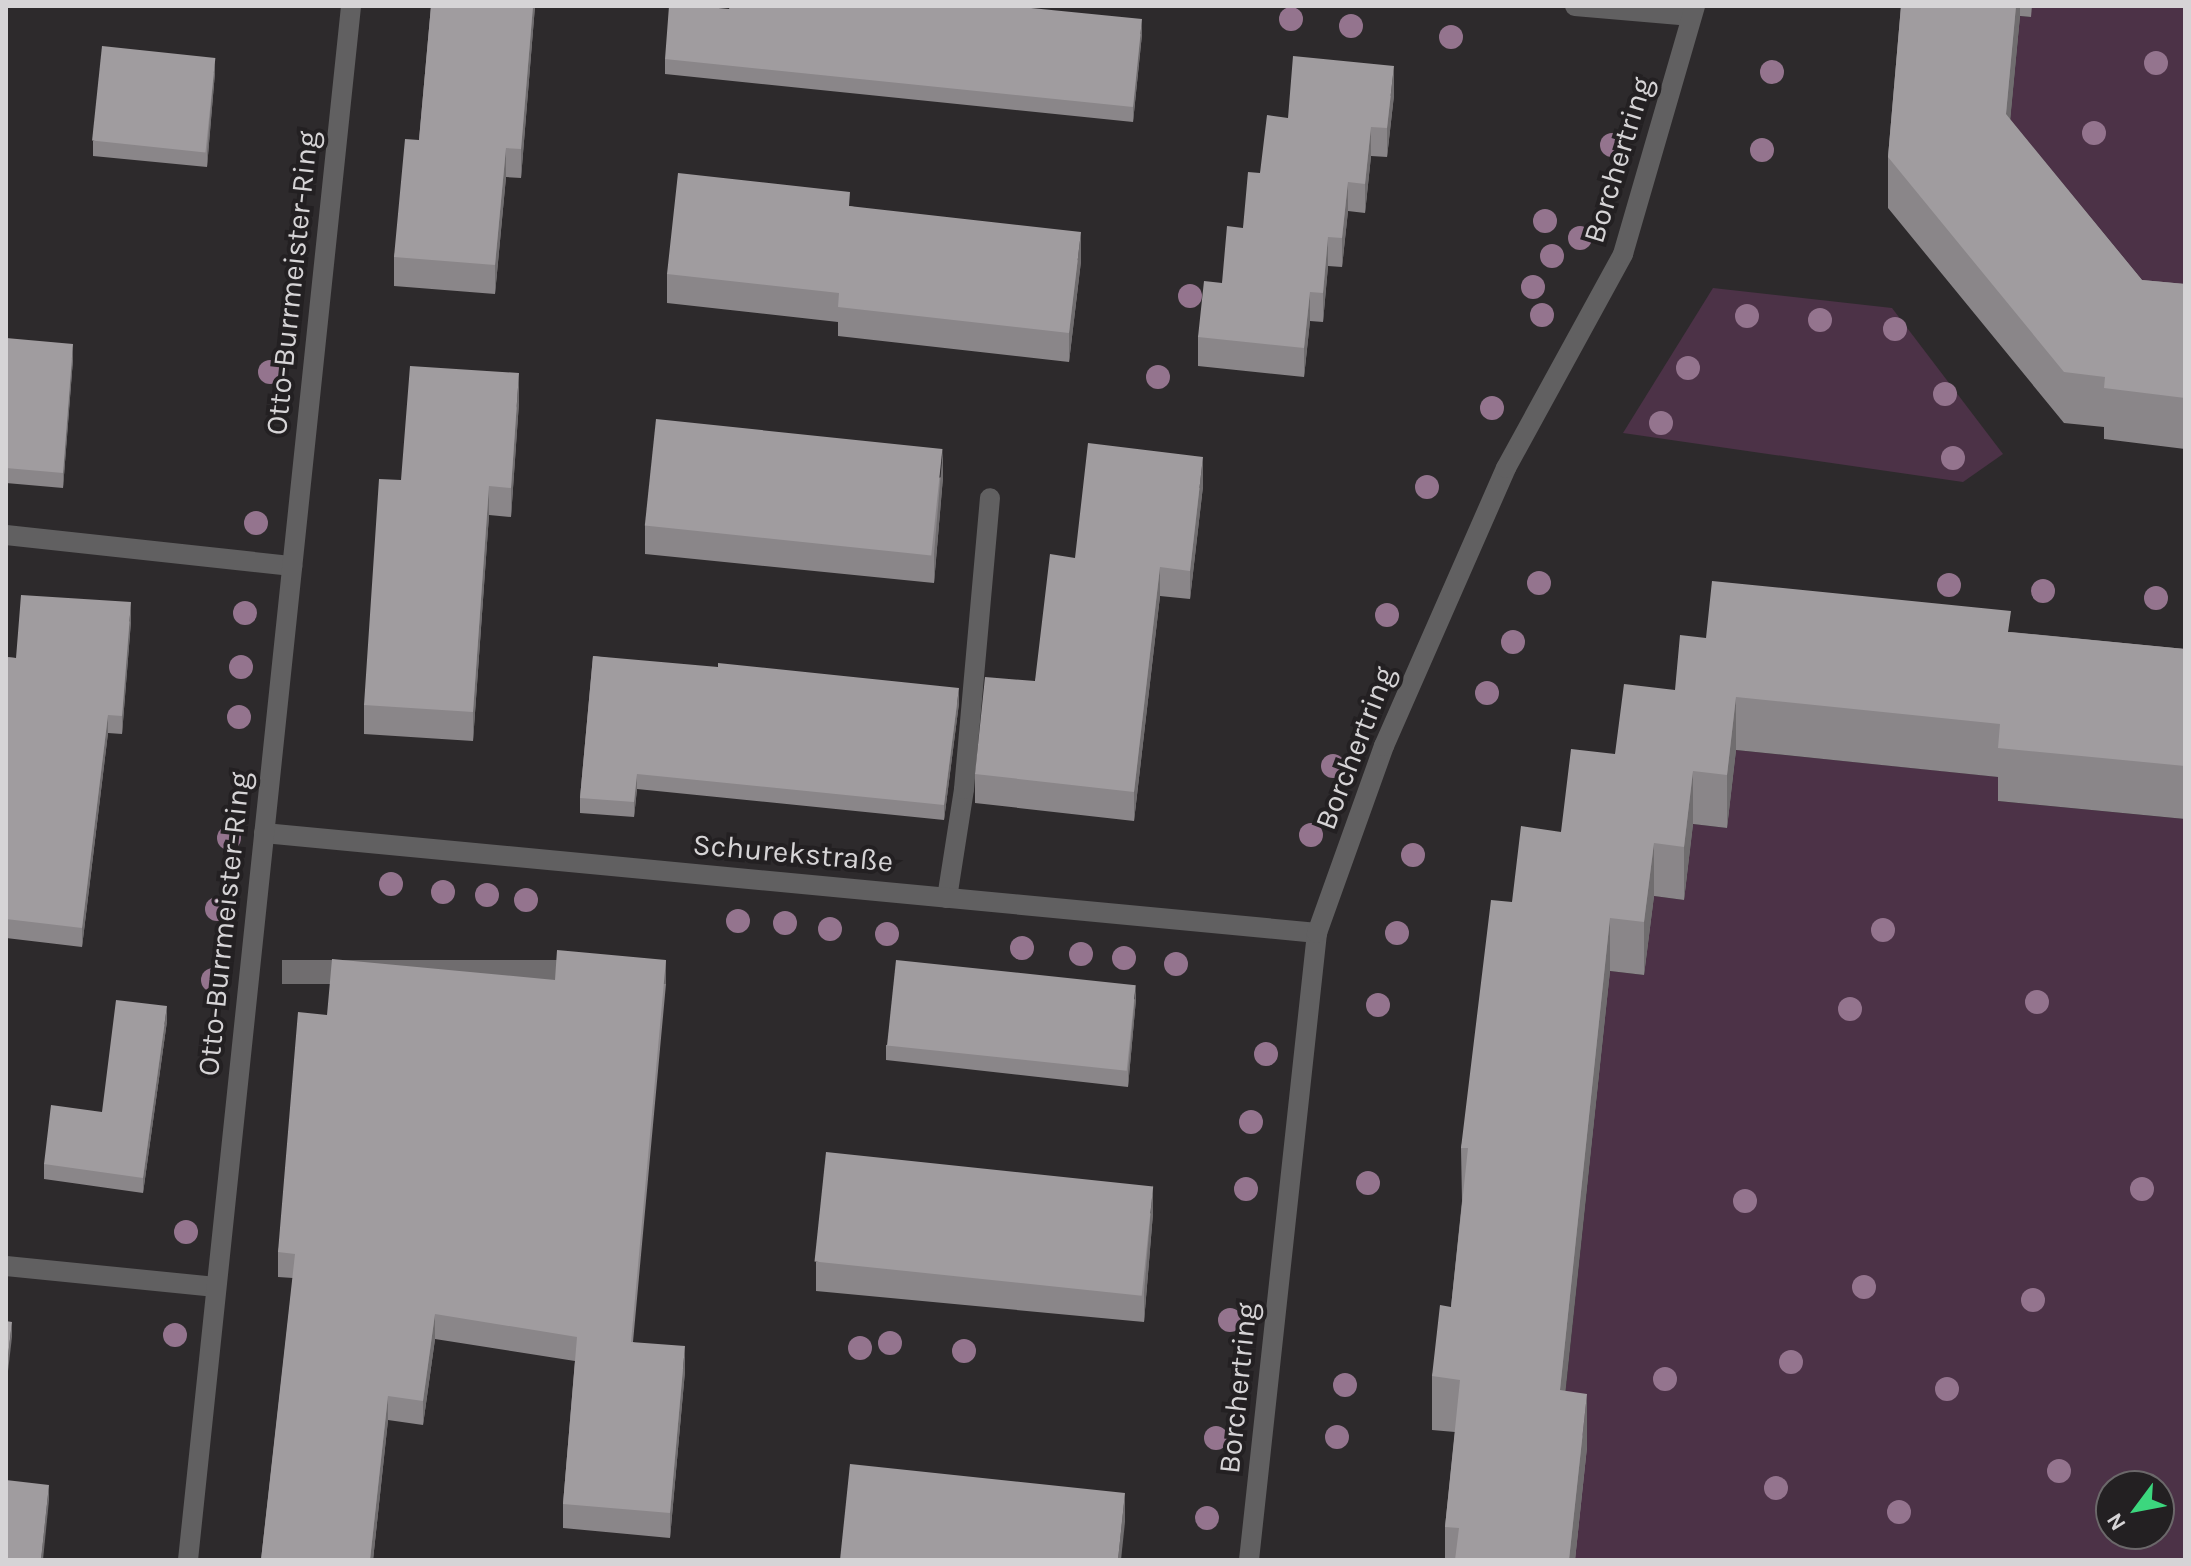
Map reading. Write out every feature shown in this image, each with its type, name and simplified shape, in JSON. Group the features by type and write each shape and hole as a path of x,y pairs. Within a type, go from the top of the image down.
{"street":[{"name":"Otto-Burrmeister-Ring","path":"188,1560 351,6"},
{"path":"1575,6 1694,11"},
{"name":"Borchertring","path":"1249,1560 1317,933 1384,746 1506,468 1623,254 1694,11"},
{"path":"947,898 964,789 990,498"},
{"path":"6,535 292,566"},
{"name":"Schurekstraße","path":"264,833 1317,933"},
{"path":"6,1266 216,1287"}],"shaded area":[{"path":"2032,6 2185,6 2185,335 2006,165 2020,16 2030,17"},
{"path":"1713,288 1892,308 2003,454 1963,482 1623,433"},
{"path":"1736,750 2000,777 1998,801 2185,819 2185,1560 1575,1560 1560,1443 1610,971 1644,975 1654,896 1684,900 1693,824 1727,828"}],"building":[{"path":"431,6 533,6 521,149 506,148 495,265 394,257 405,139 419,140"},
{"path":"669,6 729,9 730,6 1010,6 1142,19 1133,107 665,59"},
{"path":"1901,6 2016,6 2006,114 2142,280 2185,284 2185,398 2104,388 2105,377 2064,372 1888,157"},
{"path":"102,46 215,58 205,152 92,140"},
{"path":"1293,56 1394,66 1387,128 1371,127 1365,184 1348,182 1342,238 1328,237 1323,293 1310,292 1304,348 1198,337 1204,281 1222,283 1227,226 1243,228 1248,172 1260,173 1267,115 1288,118"},
{"path":"678,173 850,192 849,206 1081,232 1069,333 838,307 839,293 667,274"},
{"path":"6,338 73,344 63,473 6,468"},
{"path":"410,366 519,373 511,488 489,486 473,712 364,705 379,479 401,480"},
{"path":"656,419 942,449 931,556 645,525"},
{"path":"1088,443 1203,457 1190,571 1160,567 1134,792 975,774 985,677 1035,681 1050,554 1075,558"},
{"path":"1712,581 2011,611 2008,632 2185,649 2185,766 1998,748 2000,724 1736,697 1727,775 1693,771 1684,847 1654,843 1644,922 1610,918 1560,1390 1587,1394 1569,1560 1455,1560 1459,1528 1445,1527 1460,1380 1432,1376 1440,1305 1451,1307 1468,1148 1461,1148 1491,900 1512,902 1521,826 1561,832 1571,749 1615,754 1624,684 1675,690 1680,635 1706,638"},
{"path":"21,595 131,602 122,716 108,715 82,928 6,919 6,657 16,658"},
{"path":"593,656 718,667 718,663 959,688 944,805 637,774 634,802 580,798"},
{"path":"557,950 666,960 631,1342 685,1346 670,1513 563,1504 577,1337 435,1314 423,1401 388,1396 370,1560 261,1560 295,1254 278,1252 298,1012 327,1015 332,959 555,980"},
{"path":"896,960 1136,985 1127,1071 887,1046"},
{"path":"116,1000 167,1006 143,1178 44,1164 51,1105 102,1112"},
{"path":"826,1152 1153,1186 1142,1296 815,1261"},
{"path":"6,1321 12,1322 6,1373"},
{"path":"850,1464 1125,1493 1118,1560 840,1560"},
{"path":"6,1480 49,1485 41,1560 6,1560"}]}
